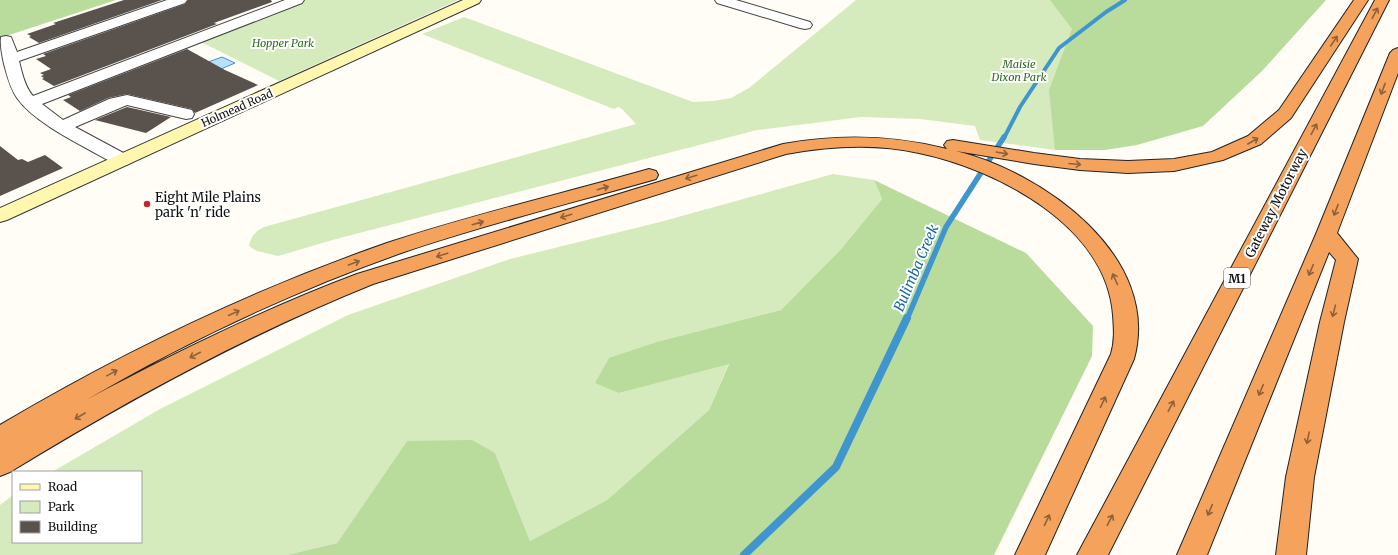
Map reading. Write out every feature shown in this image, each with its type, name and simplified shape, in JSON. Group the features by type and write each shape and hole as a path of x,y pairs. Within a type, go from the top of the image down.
{"highway":[{"path":"0,464 134,386 269,318 335,290 466,247 782,149 808,144 832,142 874,142 964,153 1097,166 1154,166 1183,163 1217,156 1247,144 1275,126 1285,114 1361,0"},
{"name":"Gateway Motorway","path":"1092,555 1382,0"},
{"path":"1192,555 1326,234 1398,53"},
{"path":"0,439 119,370 199,329 269,297 382,252 442,233 758,145 802,136 854,132 879,133 964,153 1024,186 1060,210 1078,225 1091,240 1115,277 1122,294 1126,319 1127,339 1122,358 1030,555"},
{"path":"1291,555 1300,477 1332,322 1347,260 1326,234"}],"street":[{"path":"11,59 180,0"},
{"path":"30,103 297,0"},
{"name":"Holmead Road","path":"0,216 474,0"},
{"path":"722,0 809,22 793,34"},
{"path":"6,40 18,84 30,103 63,126 122,160"},
{"path":"63,126 115,103 127,100 186,114"}],"green space":[{"path":"0,0 116,0 0,38"},
{"name":"Hopper Park","path":"306,0 458,0 279,81 199,41"},
{"name":"Maisie Dixon Park","path":"856,0 1150,0 1107,58 1055,150 980,140 975,126 920,119 861,117 757,130 336,239 278,256 257,251 249,246 254,235 264,227 636,124 622,109 618,107 614,109 422,34 464,17 693,102 713,101 731,98 749,88"},
{"path":"1050,0 1326,0 1262,71 1203,126 1137,145 1105,150 1055,150 1049,90 1072,29"},
{"path":"833,174 874,180 882,199 842,248 781,310 660,341 619,393 729,363 709,410 607,500 530,541 495,453 407,441 337,543 287,555 0,555 0,505 12,496 12,543 142,543 142,471 54,471 160,409 348,315 510,259 660,222"},
{"path":"874,180 1026,253 1093,326 1092,356 994,555 287,555 337,543 407,441 472,440 495,453 530,541 607,500 709,410 729,364 619,393 595,383 609,358 660,341 781,310 842,248 882,199"}],"water":[{"path":"222,57 235,63 221,69 208,62"}],"building":[{"path":"124,0 162,0 39,43 27,34 56,24 53,23"},
{"path":"188,0 271,0 272,2 214,23 217,24 54,86 42,79 44,78 41,76 44,75 40,73 51,69 36,59 46,56 43,54 185,4"},
{"path":"187,49 225,70 258,85 195,113 192,109 127,94 108,98 80,111 63,100 71,97 68,95"},
{"path":"127,107 171,117 146,133 95,120"},
{"path":"0,146 18,160 22,159 28,162 45,155 63,168 0,196"}],"waterway":[{"name":"Bulimba Creek","path":"1004,138 1020,107 1059,48 1106,12 1125,0"},
{"name":"Bulimba Creek","path":"907,319 946,227 1004,137"},
{"name":"Bulimba Creek","path":"744,555 836,467 907,318"}],"place":[{"name":"Eight Mile Plains park 'n' ride","path":"147,204"}]}
